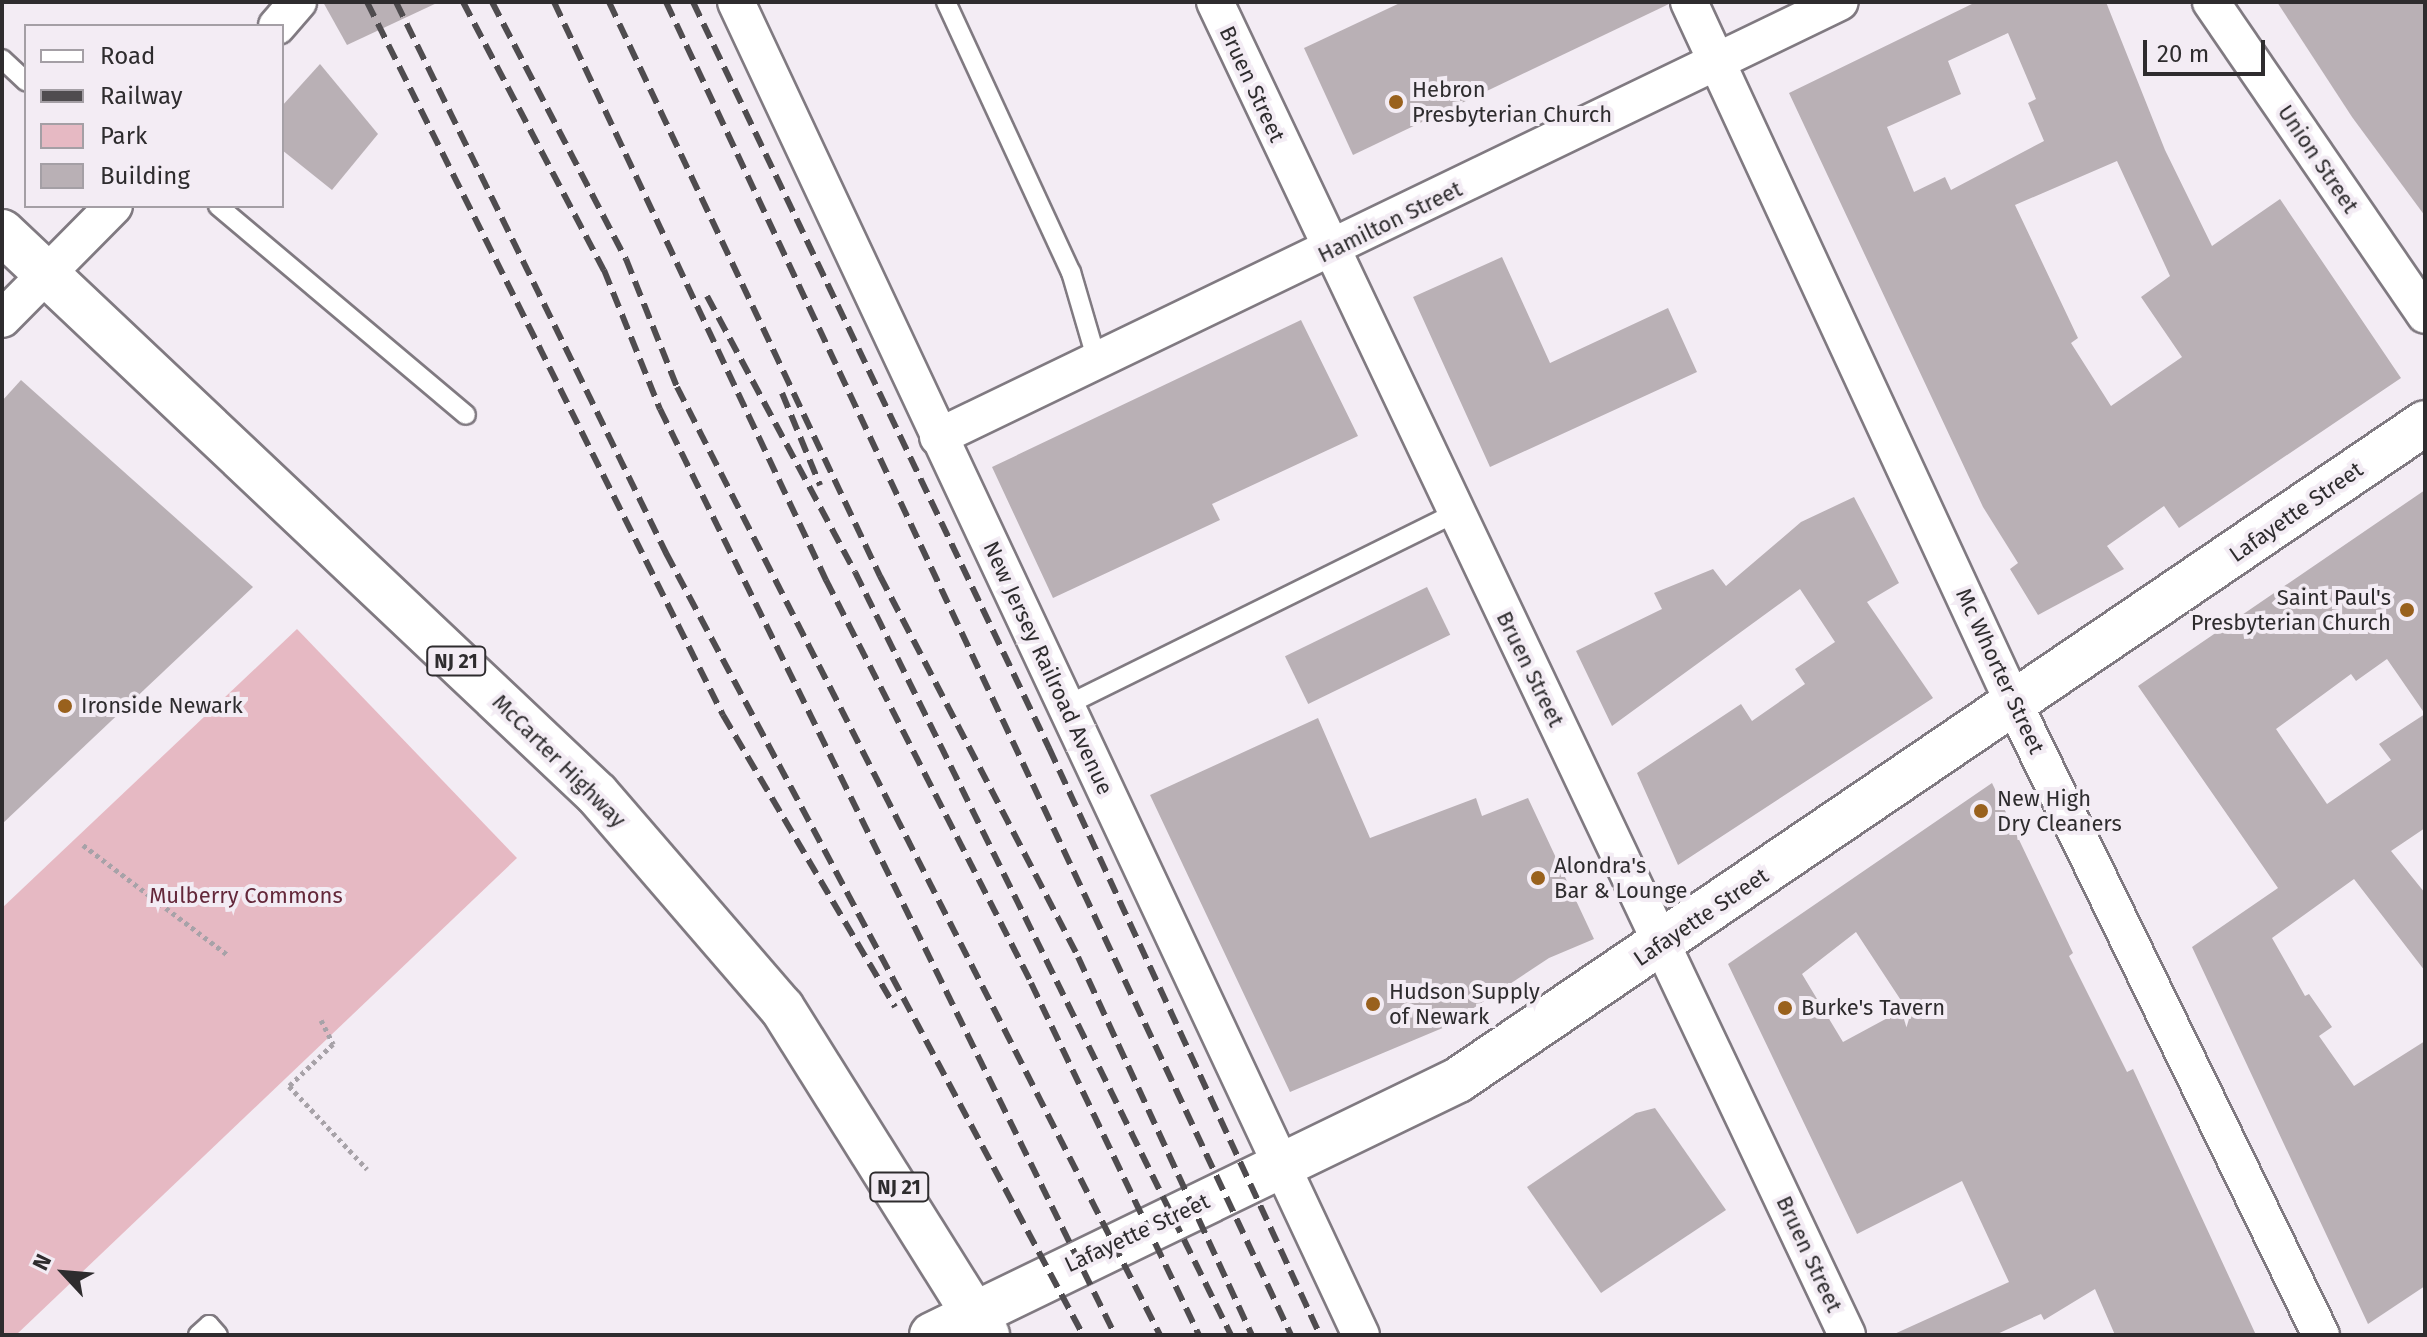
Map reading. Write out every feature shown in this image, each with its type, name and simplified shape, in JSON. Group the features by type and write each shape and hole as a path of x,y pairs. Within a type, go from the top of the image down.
{"street":[{"path":"279,24 298,2"},
{"name":"New Jersey Railroad Avenue","path":"736,2 1361,1335"},
{"name":"Bruen Street","path":"1215,2 1330,251 1847,1335"},
{"name":"Mc Whorter Street","path":"1689,2 2015,706 2321,1335"},
{"name":"Hamilton Street","path":"938,437 1330,251 1840,2"},
{"name":"Union Street","path":"2211,2 2425,315"},
{"path":"2,319 112,208"},
{"name":"McCarter Highway","path":"2,232 597,794 782,1008 980,1322"},
{"name":"Lafayette Street","path":"932,1335 980,1322 1281,1165 1458,1080 2015,706 2425,423"}],"lane":[{"path":"946,2 1071,272 1097,361"},
{"path":"2,59 24,79"},
{"path":"220,208 466,415"},
{"path":"1067,705 1455,513"},
{"path":"198,1335 209,1325 218,1335"}],"path":[{"path":"83,845 229,956"},
{"path":"321,1020 333,1044 289,1086 367,1169"}],"green space":[{"name":"Mulberry Commons","path":"297,629 517,858 16,1335 2,1335 2,908"}],"building":[{"path":"323,2 439,2 347,45"},
{"name":"Hebron Presbyterian Church","path":"1402,2 1669,4 1353,155 1304,48"},
{"path":"1976,2 2106,2 2165,150 2212,246 2280,199 2401,378 2179,528 2164,506 2107,546 2124,569 2038,615 2010,569 2018,563 1983,507 1789,93","holes":["2008,33 2036,99 2028,103 2044,141 1951,190 1945,177 1914,192 1887,127 1961,94 1948,61","2117,161 2170,276 2141,297 2182,357 2111,406 2071,343 2078,338 2015,205"]},
{"path":"2277,2 2425,2 2425,216 2352,117"},
{"path":"320,64 378,134 332,190 284,152 284,104"},
{"path":"1502,257 1550,363 1668,308 1697,372 1490,467 1413,297"},
{"path":"1301,320 1358,436 1212,504 1220,520 1053,598 992,467"},
{"name":"Ironside Newark","path":"21,380 253,587 2,824 2,401"},
{"path":"2425,490 2425,714 2425,828 2391,851 2425,893 2425,971 2354,879 2272,938 2305,996 2309,994 2332,1027 2319,1036 2354,1086 2425,1041 2425,1286 2368,1324 2192,947 2278,888 2138,686","holes":["2387,659 2425,714 2379,744 2391,760 2327,804 2276,729 2351,674 2356,681"]},
{"path":"1854,497 1899,583 1867,602 1933,698 1678,865 1637,773 1741,704 1752,721 1805,684 1795,669 1835,642 1800,589 1612,726 1576,651 1662,609 1654,593 1713,569 1726,586 1801,522"},
{"path":"1427,587 1450,635 1308,704 1285,656"},
{"path":"1318,718 1370,838 1476,798 1482,816 1528,798 1594,939 1549,958 1445,1027 1290,1092 1150,795"},
{"path":"1992,783 2073,953 2069,956 2127,1072 2133,1069 2256,1335 2115,1335 2095,1289 2044,1320 2041,1314 1995,1335 1892,1335 2009,1282 1962,1181 1857,1234 1728,964","holes":["1856,932 1906,1008 1843,1042 1802,974"]},
{"path":"1655,1108 1726,1210 1601,1293 1527,1187 1636,1113"}],"railway":[{"path":"367,2 723,715 895,1007"},
{"path":"396,2 666,553 1083,1335"},
{"path":"463,2 604,270 660,409 1115,1335"},
{"path":"492,2 626,259 677,387 1160,1335"},
{"path":"554,2 826,580 1031,983 1199,1335"},
{"path":"609,2 880,576 1078,957 1252,1335"},
{"path":"666,2 1291,1335"},
{"path":"693,2 1049,748 1320,1335"},
{"path":"707,296 855,572 1231,1335"},
{"path":"782,393 820,485"}],"place":[{"name":"Hebron Presbyterian Church","path":"1396,102"},
{"name":"Saint Paul's Presbyterian Church","path":"2407,610"},
{"name":"Ironside Newark","path":"65,706"},
{"name":"New High Dry Cleaners","path":"1981,811"},
{"name":"Alondra's Bar & Lounge","path":"1538,878"},
{"name":"Hudson Supply of Newark","path":"1373,1004"},
{"name":"Burke's Tavern","path":"1785,1008"}]}
